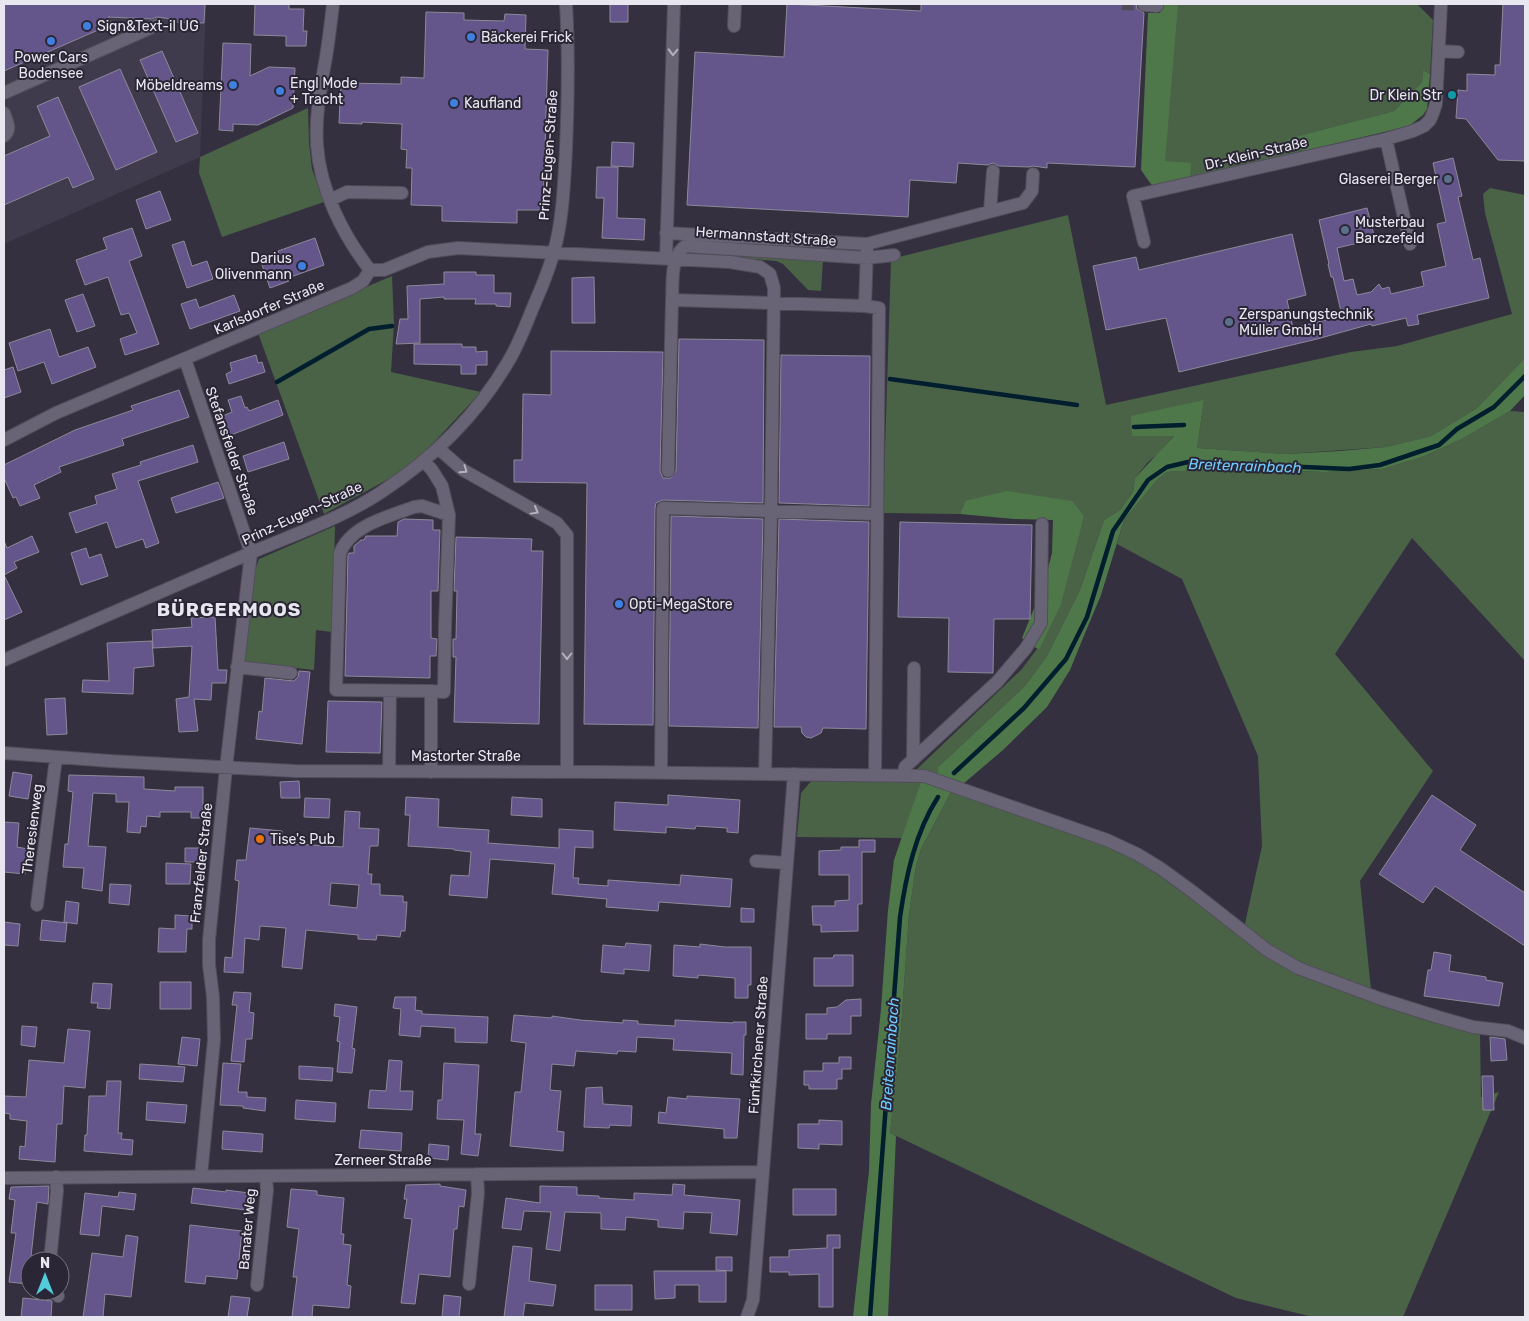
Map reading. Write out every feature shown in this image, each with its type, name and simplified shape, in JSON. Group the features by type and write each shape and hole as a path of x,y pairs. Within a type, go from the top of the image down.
{"street":[{"path":"333,4 318,100 316,144 320,168 330,200 344,230 370,270 384,270 428,252 451,248 730,262 760,268 770,274 774,288 771,510 764,774"},
{"name":"Prinz-Eugen-Straße","path":"4,660 358,506 424,461 438,449 474,410 508,362 526,325 554,253 562,207 567,129 568,38 566,4"},
{"path":"668,471 672,300 670,259 666,233 674,4"},
{"path":"734,26 735,4"},
{"name":"Dr.-Klein-Straße","path":"1144,242 1133,196 1282,168 1413,132 1424,126 1430,120 1436,104 1441,4"},
{"path":"4,93 157,25"},
{"path":"1439,50 1458,52"},
{"path":"4,113 9,126 8,132 4,136"},
{"path":"1386,139 1410,244"},
{"path":"990,211 993,171"},
{"path":"666,233 868,244 1022,202 1032,191 1033,174"},
{"path":"330,200 347,192 402,193"},
{"path":"865,306 868,244"},
{"name":"Hermannstadt Straße","path":"670,259 685,246 867,258 894,255"},
{"name":"Karlsdorfer Straße","path":"4,440 56,413 352,288 363,281 370,270"},
{"path":"672,300 879,308 875,775"},
{"name":"Stefansfelder Straße","path":"185,359 251,553"},
{"path":"438,449 463,470 557,523 567,535 566,772"},
{"path":"424,461 442,486 449,515 444,692 336,690 340,553 343,544 350,536 364,528 414,507 422,506 449,515"},
{"path":"661,773 663,508 877,514"},
{"path":"904,775 905,767 998,682 1026,648 1041,623 1042,524"},
{"name":"Franzfelder Straße","path":"201,1176 214,1040 209,940 226,768 251,553"},
{"path":"238,667 291,673"},
{"path":"913,760 914,668"},
{"path":"389,771 390,691"},
{"path":"431,691 432,772"},
{"name":"Mastorter Straße","path":"4,753 56,758 295,771 904,775 931,778 1107,840 1137,854 1194,892 1267,950 1298,968 1381,999 1438,1017 1474,1028 1508,1031 1525,1038"},
{"name":"Theresienweg","path":"37,905 56,758"},
{"name":"Fünfkirchener Straße","path":"747,1317 753,1300 794,774"},
{"path":"756,861 787,863"},
{"name":"Zerneer Straße","path":"4,1178 763,1172"},
{"path":"470,1284 478,1174"},
{"name":"Banater Weg","path":"257,1285 267,1190 266,1176"},
{"path":"51,1251 57,1191 56,1177"}],"shaded area":[{"path":"4,4 206,4 200,157 4,244"}],"green space":[{"path":"1161,4 1178,4 1165,161 1191,163 1190,178 1153,187 1141,170 1148,13 1160,13"},
{"path":"1166,4 1417,4 1433,20 1430,74 1423,70 1422,82 1394,111 1288,139 1304,151 1153,187"},
{"path":"1423,70 1430,74 1427,109 1423,115 1409,126 1304,151 1287,139 1394,111 1422,82"},
{"path":"308,108 312,169 324,202 222,237 199,173 200,157"},
{"path":"1490,188 1525,195 1525,358 1477,408 1431,436 1386,447 1286,454 1197,448 1204,400 1135,478 1133,492 1120,510 1104,520 1080,590 1047,656 1025,686 938,767 937,774 917,769 1021,670 1037,649 1039,650 1084,516 965,501 960,514 883,513 891,259 1068,215 1106,405 1351,352 1397,346 1512,314 1485,213 1483,194"},
{"path":"703,251 823,260 821,291 808,290 783,264 776,261 703,255"},
{"path":"392,276 394,323 391,372 481,392 422,455 396,475 324,514 258,333"},
{"path":"1525,358 1525,395 1510,411 1462,439 1422,457 1382,469 1325,472 1228,468 1167,472 1157,480 1124,520 1101,595 1070,670 1047,707 1003,750 963,784 937,774 938,767 1025,686 1047,656 1080,590 1104,520 1120,510 1133,492 1135,478 1174,436 1132,436 1131,416 1204,400 1197,448 1286,454 1386,447 1431,436 1477,408"},
{"path":"1510,411 1525,412 1525,661 1412,538 1335,654 1433,771 1360,881 1371,990 1304,964 1270,946 1244,928 1262,846 1258,756 1182,579 1117,544 1124,520 1157,480 1167,472 1228,468 1325,472 1382,469 1422,457 1462,439"},
{"path":"1007,491 1072,501 1084,516 1061,604 1039,650 1022,638 1044,584 1052,553 1053,520 1014,519 960,514 965,501"},
{"path":"335,526 332,632 316,630 314,670 244,662 255,570 259,559"},
{"path":"813,779 921,781 902,838 797,837 801,793"},
{"path":"921,781 952,790 921,849 916,866 909,914 900,1043 890,1133 896,1136 888,1317 853,1317 869,1171 871,1104 894,860"},
{"path":"952,790 1107,846 1137,859 1160,872 1267,956 1480,1034 1481,1097 1499,1092 1403,1317 1313,1317 1236,1298 890,1133 900,1043 909,914 916,866 921,849"}],"building":[{"path":"4,4 205,4 204,23 172,22 172,19 157,17 152,19 108,17 112,24 4,71"},
{"path":"255,4 289,4 289,9 304,9 303,31 307,31 306,46 286,46 286,36 254,35"},
{"path":"610,4 628,4 628,22 610,22"},
{"path":"787,4 921,11 921,4 1136,4 1137,9 1144,13 1135,167 1047,163 1047,168 999,166 993,163 988,165 958,163 956,183 910,180 908,217 687,205 695,52 784,57"},
{"path":"1503,4 1525,4 1525,161 1498,160 1466,119 1456,118 1458,90 1467,91 1467,74 1495,75 1495,65 1500,65"},
{"name":"Kaufland","path":"426,12 464,13 464,20 504,21 505,14 526,15 525,49 548,50 543,210 517,210 517,223 442,221 442,206 411,205 412,168 406,168 407,150 401,149 402,124 339,123 341,83 401,84 401,77 424,78"},
{"path":"223,43 251,44 250,76 269,67 295,68 293,108 258,125 233,124 233,131 219,130"},
{"path":"162,51 198,133 176,142 140,60"},
{"path":"120,69 157,152 116,170 79,87"},
{"path":"58,97 94,179 73,188 68,177 4,205 4,156 50,136 37,106"},
{"path":"612,142 634,143 633,167 611,166"},
{"path":"1453,158 1462,196 1458,197 1473,260 1480,258 1489,298 1417,315 1419,324 1408,326 1406,318 1372,326 1371,324 1179,372 1166,318 1106,330 1093,266 1136,257 1139,270 1292,234 1306,295 1287,300 1293,328 1342,316 1333,277 1331,277 1319,220 1367,208 1375,239 1337,248 1344,281 1353,279 1357,295 1371,292 1379,284 1382,289 1389,287 1391,294 1424,286 1421,272 1446,266 1437,224 1446,222 1433,163"},
{"path":"597,167 618,167 617,218 645,219 644,240 602,238 604,198 596,198"},
{"path":"160,191 171,220 146,229 136,200"},
{"path":"132,228 142,256 129,261 159,344 125,355 120,339 137,333 129,313 121,315 108,277 85,285 76,260 107,249 103,238"},
{"path":"315,238 324,265 288,278 289,281 270,288 261,262 280,255 278,251"},
{"path":"184,241 192,266 207,261 213,279 187,288 172,245"},
{"path":"444,272 476,272 476,275 494,275 494,293 511,293 510,307 496,306 496,304 475,304 476,299 444,299 444,297 420,299 420,343 396,344 400,319 408,319 407,286 444,284"},
{"path":"594,277 595,323 572,323 572,278"},
{"path":"83,294 95,326 77,332 65,300"},
{"path":"234,295 240,311 190,329 181,304 196,299 199,308"},
{"path":"50,329 59,357 88,347 96,367 52,384 44,362 18,371 9,343"},
{"name":"Opti-MegaStore","path":"679,339 764,340 763,503 663,500 656,503 653,725 584,724 587,483 514,482 514,460 522,460 523,394 551,395 551,351 663,352 660,471 663,478 671,478 676,471"},
{"path":"414,344 462,344 462,347 476,347 476,352 487,351 487,365 476,365 476,374 461,374 461,365 414,364"},
{"path":"256,355 258,363 262,362 265,372 229,384 226,374 232,371 230,363"},
{"path":"781,355 870,356 869,506 779,503"},
{"path":"13,367 21,392 4,398 4,370"},
{"path":"179,390 189,417 122,439 124,445 59,467 61,472 34,485 40,498 20,506 16,497 13,498 4,478 4,465 75,430 133,410 131,406"},
{"path":"241,396 245,408 247,407 249,411 278,400 283,415 223,438 216,419 232,412 228,400"},
{"path":"284,442 289,459 248,472 243,456"},
{"path":"193,445 198,462 138,481 159,543 146,548 143,539 116,548 107,522 76,533 69,513 97,504 95,496 117,489 112,474 141,465 140,462"},
{"path":"218,482 224,498 176,513 171,498"},
{"path":"671,516 763,519 758,728 669,726"},
{"path":"404,519 433,520 433,530 440,530 438,591 431,591 431,638 437,639 436,656 430,656 430,678 345,676 348,555 349,553 354,553 354,546 361,540 364,540 366,536 397,536 398,522"},
{"path":"779,519 869,522 866,729 823,728 821,733 811,738 806,737 802,733 801,727 774,727"},
{"path":"900,522 1032,525 1030,619 994,619 993,673 948,672 949,618 898,617"},
{"path":"32,536 39,552 14,562 17,568 4,575 4,541 7,548"},
{"path":"456,537 532,539 531,551 543,551 539,724 454,722 456,657 453,657 453,639 456,639 457,591 454,591"},
{"path":"86,548 89,558 101,554 108,576 81,585 71,553"},
{"path":"4,575 22,612 4,620"},
{"path":"215,617 218,670 227,670 226,683 212,683 211,700 194,699 198,731 179,732 176,699 189,697 192,646 153,648 152,630 192,627 191,618"},
{"path":"152,641 154,666 134,668 133,694 82,692 83,680 109,681 107,643"},
{"path":"299,671 310,672 302,744 256,739 259,711 262,712 265,678 294,681 298,677"},
{"path":"65,698 67,734 47,735 45,699"},
{"path":"328,701 382,702 380,753 326,752"},
{"path":"13,772 32,775 28,799 9,796"},
{"path":"69,775 144,777 144,789 175,791 175,787 203,787 203,818 191,818 191,812 160,812 160,817 147,816 146,827 141,826 140,833 127,832 129,802 116,802 116,794 93,793 88,846 106,847 102,891 82,888 84,868 63,867 65,844 68,844 73,792 68,791"},
{"path":"299,781 300,798 281,798 280,782"},
{"path":"668,795 740,800 738,833 727,832 727,828 696,826 695,829 666,827 666,833 614,830 615,802 668,805"},
{"path":"1432,795 1476,825 1460,850 1525,893 1525,946 1435,886 1423,903 1379,874"},
{"path":"406,797 439,799 438,827 489,830 488,843 559,848 559,829 593,831 593,848 575,847 573,878 579,878 578,884 608,886 608,880 680,885 681,875 732,879 730,907 659,902 658,911 606,907 607,899 552,894 555,864 490,859 487,898 449,895 451,875 469,876 471,852 408,846 410,815 405,815"},
{"path":"512,797 542,799 542,817 511,815"},
{"path":"305,798 330,799 329,818 304,817"},
{"path":"345,811 360,812 359,828 379,829 378,846 370,846 368,874 372,874 371,884 380,884 380,895 403,896 403,902 407,902 405,931 401,931 400,937 377,935 376,940 358,939 358,935 306,930 302,969 282,967 286,928 260,926 259,940 245,938 243,973 224,972 225,957 232,958 239,881 235,880 237,860 246,860 250,828 282,831 281,843 343,847","holes":["331,883 359,885 357,908 329,905"]},
{"path":"4,822 19,823 17,847 28,849 25,874 4,872"},
{"path":"859,840 875,840 875,852 862,852 862,904 858,904 858,931 821,932 821,925 813,925 812,906 835,906 835,901 849,900 849,875 819,875 819,851 841,850 841,847 859,847"},
{"path":"185,848 200,848 199,862 185,862"},
{"path":"166,863 191,864 190,884 166,884"},
{"path":"110,884 131,885 129,905 109,903"},
{"path":"66,901 79,903 77,924 64,922"},
{"path":"741,908 754,909 754,922 741,922"},
{"path":"175,915 192,916 192,929 187,929 186,952 158,952 159,928 175,929"},
{"path":"42,920 67,923 65,942 40,940"},
{"path":"4,922 20,924 18,946 4,945"},
{"path":"626,943 651,945 649,971 624,969 624,974 601,972 603,945 625,947"},
{"path":"700,944 725,947 751,947 751,985 748,985 748,998 735,998 735,978 698,975 698,978 673,976 674,945 700,947"},
{"path":"1434,952 1451,955 1449,971 1486,977 1486,980 1503,983 1499,1006 1424,996 1428,970 1431,970"},
{"path":"834,955 853,955 853,986 814,986 814,958 833,958"},
{"path":"160,982 191,982 191,1009 160,1009"},
{"path":"93,983 112,984 110,1009 97,1008 98,1003 91,1003"},
{"path":"234,992 251,993 249,1012 254,1013 252,1039 246,1039 244,1062 231,1061 237,1005 232,1005"},
{"path":"395,997 416,997 415,1010 422,1011 422,1014 488,1017 487,1043 455,1042 455,1028 421,1026 420,1037 399,1035 401,1009 393,1008"},
{"path":"861,999 861,1016 851,1016 851,1034 827,1034 827,1039 806,1039 806,1014 827,1014 827,1008 837,1007 846,1000"},
{"path":"335,1004 357,1007 352,1048 355,1049 352,1073 337,1072 340,1042 337,1041 340,1017 334,1016"},
{"path":"514,1015 552,1018 552,1016 623,1023 623,1020 638,1021 638,1024 675,1026 675,1020 746,1022 743,1075 731,1074 732,1053 673,1050 674,1039 637,1037 636,1052 618,1051 617,1054 576,1051 574,1066 552,1064 550,1090 561,1091 557,1131 564,1132 563,1151 510,1146 515,1092 521,1092 526,1043 511,1041"},
{"path":"22,1026 37,1027 35,1047 21,1045"},
{"path":"68,1029 90,1031 85,1088 64,1086 62,1124 57,1124 55,1162 19,1159 20,1146 25,1147 27,1121 10,1119 10,1114 4,1113 4,1096 26,1097 29,1060 64,1063"},
{"path":"182,1037 200,1039 197,1066 178,1064"},
{"path":"1490,1037 1505,1039 1507,1060 1491,1061"},
{"path":"839,1057 851,1057 851,1069 842,1069 842,1079 837,1079 837,1089 809,1089 809,1085 804,1085 804,1071 823,1071 823,1063 839,1063"},
{"path":"389,1060 402,1061 400,1091 413,1091 412,1110 368,1108 370,1090 386,1091"},
{"path":"223,1063 241,1064 238,1092 247,1092 247,1097 266,1098 265,1111 243,1108 243,1106 220,1105"},
{"path":"444,1063 479,1065 475,1134 481,1134 478,1156 461,1154 464,1120 437,1119 438,1100 442,1100"},
{"path":"140,1064 185,1067 183,1082 139,1079"},
{"path":"299,1066 333,1068 332,1081 299,1079"},
{"path":"1482,1076 1493,1076 1494,1110 1483,1110"},
{"path":"107,1081 121,1081 118,1133 122,1133 121,1139 133,1140 132,1155 84,1151 85,1135 87,1135 89,1096 106,1096"},
{"path":"602,1087 603,1104 632,1106 631,1126 610,1125 609,1128 584,1127 586,1088"},
{"path":"687,1096 740,1099 737,1138 724,1138 724,1129 658,1123 659,1112 666,1113 668,1097 687,1099"},
{"path":"296,1100 336,1103 335,1122 295,1119"},
{"path":"147,1102 187,1105 185,1123 146,1120"},
{"path":"819,1120 842,1121 842,1145 819,1144 819,1149 798,1148 798,1124 819,1124"},
{"path":"361,1130 402,1133 401,1151 359,1148"},
{"path":"223,1131 263,1134 262,1152 222,1149"},
{"path":"429,1144 449,1146 448,1160 428,1158"},
{"path":"440,1184 440,1186 466,1190 464,1207 459,1206 457,1229 454,1229 450,1277 419,1274 415,1304 401,1303 412,1219 404,1218 407,1199 404,1199 406,1185"},
{"path":"673,1184 685,1185 684,1195 740,1200 737,1235 710,1233 712,1213 684,1212 683,1229 658,1227 658,1220 626,1217 625,1230 601,1229 601,1213 565,1212 560,1251 546,1249 551,1212 524,1211 521,1230 502,1228 506,1198 540,1203 540,1186 577,1187 577,1195 634,1200 634,1193 672,1195"},
{"path":"49,1186 48,1204 37,1202 32,1251 20,1251 20,1283 9,1282 16,1233 11,1233 15,1200 9,1199 11,1187"},
{"path":"193,1188 249,1193 246,1210 191,1203"},
{"path":"291,1189 317,1191 317,1195 344,1198 341,1234 344,1234 343,1244 351,1245 347,1285 351,1286 349,1308 313,1305 312,1317 292,1317 297,1277 293,1277 299,1229 287,1227"},
{"path":"793,1189 836,1189 836,1215 793,1215"},
{"path":"119,1192 136,1194 134,1210 102,1206 99,1236 80,1234 85,1193 118,1197"},
{"path":"190,1225 242,1231 237,1279 206,1276 205,1284 185,1282"},
{"path":"126,1235 138,1237 131,1297 105,1294 103,1317 83,1317 92,1253 123,1257"},
{"path":"827,1235 840,1235 840,1248 833,1248 833,1307 819,1307 819,1274 789,1275 789,1272 770,1272 770,1257 789,1257 789,1250 827,1248"},
{"path":"513,1246 532,1248 529,1281 556,1285 553,1306 525,1303 523,1317 504,1317"},
{"path":"716,1257 732,1257 732,1271 716,1270"},
{"path":"654,1271 726,1271 726,1302 699,1302 699,1285 675,1285 675,1298 655,1299"},
{"path":"595,1285 632,1285 632,1310 595,1310"},
{"path":"444,1295 461,1297 459,1317 442,1317"},
{"path":"231,1296 250,1298 247,1317 228,1317"},
{"path":"23,1301 52,1301 51,1317 21,1317"}],"waterway":[{"name":"Breitenrainbach","path":"277,382 369,329 392,326"},
{"name":"Breitenrainbach","path":"954,773 1024,708 1066,659 1087,617 1113,531 1148,480 1167,467 1188,462 1349,469 1380,465 1439,445 1457,429 1494,407 1525,376"},
{"name":"Breitenrainbach","path":"890,379 1077,405"},
{"name":"Breitenrainbach","path":"1134,427 1184,425"},
{"name":"Breitenrainbach","path":"870,1317 900,917 905,886 917,840 938,797"}],"tunnel":[{"path":"1122,4 1144,5"}],"place":[{"name":"Sign&Text-il UG","path":"87,26"},
{"name":"Bäckerei Frick","path":"471,37"},
{"name":"Power Cars Bodensee","path":"51,41"},
{"name":"Möbeldreams","path":"233,85"},
{"name":"Engl Mode + Tracht","path":"280,91"},
{"name":"Dr Klein Str","path":"1452,95"},
{"name":"Kaufland","path":"454,103"},
{"name":"Glaserei Berger","path":"1448,179"},
{"name":"Musterbau Barczefeld","path":"1345,230"},
{"name":"Darius Olivenmann","path":"302,266"},
{"name":"Zerspanungstechnik Müller GmbH","path":"1229,322"},
{"name":"Opti-MegaStore","path":"619,604"},
{"name":"Tise's Pub","path":"260,839"}],"district":[{"name":"BÜRGERMOOS","path":"229,609"}]}
